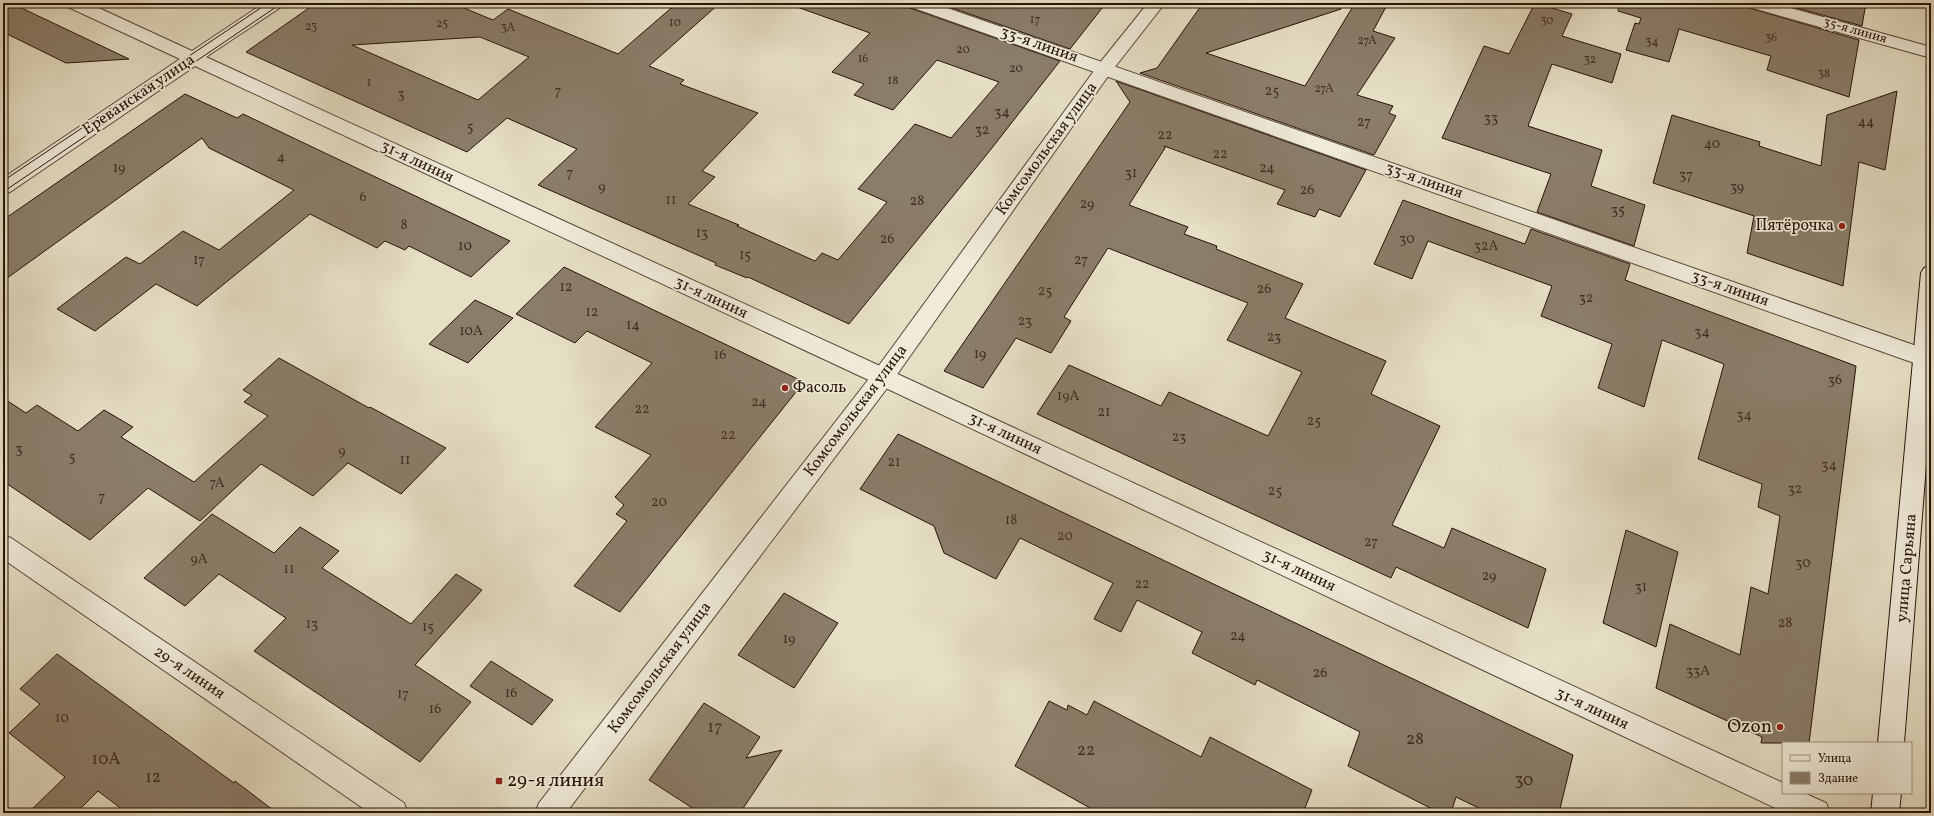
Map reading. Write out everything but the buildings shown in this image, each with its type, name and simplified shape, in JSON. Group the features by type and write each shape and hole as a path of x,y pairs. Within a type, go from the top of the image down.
{"street":[{"name":"31-я линия","path":"74,3 883,377 1816,813"},
{"name":"Ереванская улица","path":"3,187 275,3"},
{"name":"33-я линия","path":"917,3 1928,359"},
{"name":"Комсомольская улица","path":"549,813 883,377 1105,68 1157,3"},
{"name":"35-я линия","path":"1755,3 1931,53"},
{"name":"улица Сарьяна","path":"1892,742 1928,359 1931,273"},
{"name":"29-я линия","path":"3,546 394,813"},
{"path":"1885,813 1887,794"}],"tram line":[{"path":"3,181 268,3"},
{"path":"3,192 282,3"}],"place":[{"name":"Пятёрочка","path":"1842,226"},
{"name":"Фасоль","path":"785,388"},
{"name":"Ozon","path":"1780,727"},
{"name":"29-я линия","path":"499,781"}]}
